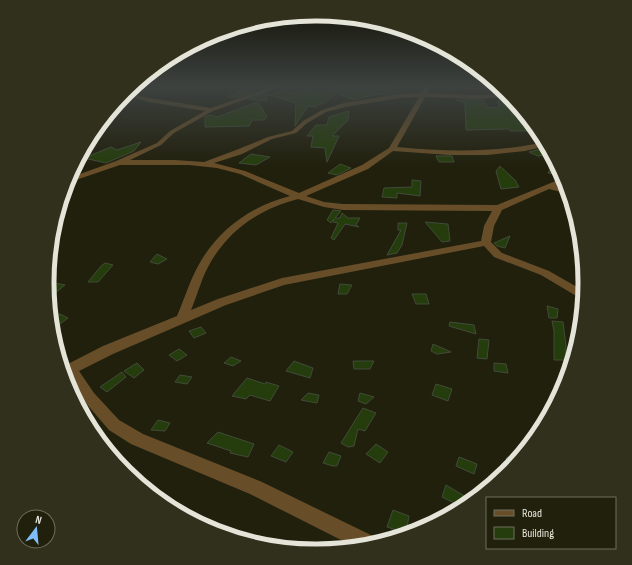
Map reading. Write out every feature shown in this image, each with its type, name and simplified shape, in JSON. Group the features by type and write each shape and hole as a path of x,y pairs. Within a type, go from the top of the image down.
{"street":[{"path":"76,178 119,163 164,142 172,132 207,112"},
{"path":"204,164 239,152 270,138 294,132 305,122 324,112"},
{"path":"182,319 202,268 218,244 231,229 258,211 280,201 300,196 365,166 392,149 414,112"},
{"path":"392,149 471,155 494,154 538,146"},
{"path":"119,163 170,161 204,164 230,169 259,178 322,204 343,207 498,208 558,183"},
{"path":"549,187 561,190"},
{"path":"486,243 489,226 498,208"},
{"path":"69,370 108,350 222,302 282,282 486,243"},
{"path":"486,243 498,255 545,273 577,293"},
{"path":"70,373 114,425 138,439 256,488 360,540"}],"building":[{"path":"230,112 264,112 267,117 264,120 252,120 249,126 205,127 205,117 211,115 217,117"},
{"path":"296,112 304,112 295,126"},
{"path":"349,112 348,120 332,136 339,136 327,162 325,148 311,147 313,136 307,136 316,125 327,125 329,117"},
{"path":"465,112 512,112 511,114 516,114 522,121 520,124 524,125 529,131 510,131 509,129 466,130"},
{"path":"141,142 134,151 106,163 86,158 111,147 117,150"},
{"path":"540,149 544,155 538,156 529,152"},
{"path":"251,154 270,157 256,165 239,163"},
{"path":"436,156 452,156 454,162 439,162"},
{"path":"340,164 351,168 337,175 328,173"},
{"path":"500,166 515,180 519,187 501,189 496,171"},
{"path":"551,168 554,174 548,173"},
{"path":"412,180 421,181 420,196 397,193 397,198 382,197 384,188 412,187"},
{"path":"333,210 341,211 335,218 340,218 342,213 348,218 360,218 356,225 359,227 345,224 334,240 331,238 338,223 333,222 334,219 331,223 327,220"},
{"path":"425,222 448,224 450,241 442,242"},
{"path":"398,223 407,223 402,245 397,253 387,255 401,230 398,230"},
{"path":"510,236 505,248 497,246 494,243"},
{"path":"157,254 167,259 158,264 150,262"},
{"path":"105,263 113,265 98,282 88,282 101,266"},
{"path":"55,283 65,285 55,293"},
{"path":"340,284 352,285 347,294 338,294"},
{"path":"412,294 426,294 429,304 416,304"},
{"path":"547,306 558,309 557,318 549,318"},
{"path":"60,314 68,318 58,325 57,316"},
{"path":"552,321 563,322 566,346 565,360 554,360 554,331"},
{"path":"450,322 474,325 476,334 449,326"},
{"path":"201,327 206,333 194,338 189,331"},
{"path":"479,339 489,340 487,359 477,358"},
{"path":"433,344 451,352 437,354 431,351"},
{"path":"179,349 187,355 177,361 169,355"},
{"path":"231,357 241,361 233,366 224,363"},
{"path":"294,361 313,368 310,378 286,371"},
{"path":"353,361 374,361 370,369 354,369"},
{"path":"137,363 144,370 134,378 124,371"},
{"path":"494,363 506,364 508,373 494,371"},
{"path":"122,372 126,377 107,392 100,387"},
{"path":"180,375 192,377 187,384 175,382"},
{"path":"247,378 265,384 266,382 279,386 270,401 250,395 246,399 232,396"},
{"path":"436,384 452,389 448,401 432,395"},
{"path":"308,393 319,395 317,403 301,400"},
{"path":"360,393 374,397 366,404 358,401"},
{"path":"363,408 376,413 365,431 358,429 354,446 348,447 341,443"},
{"path":"158,420 170,423 165,431 151,430"},
{"path":"218,432 254,444 248,457 230,453 231,451 207,443"},
{"path":"376,444 388,452 380,463 366,454"},
{"path":"279,445 293,452 286,462 271,456"},
{"path":"329,452 341,456 337,466 323,463"},
{"path":"513,455 508,460 506,458"},
{"path":"459,457 477,464 474,474 456,466"},
{"path":"446,485 466,497 455,504 442,497"},
{"path":"393,510 409,516 407,527 398,531 387,527"}]}
